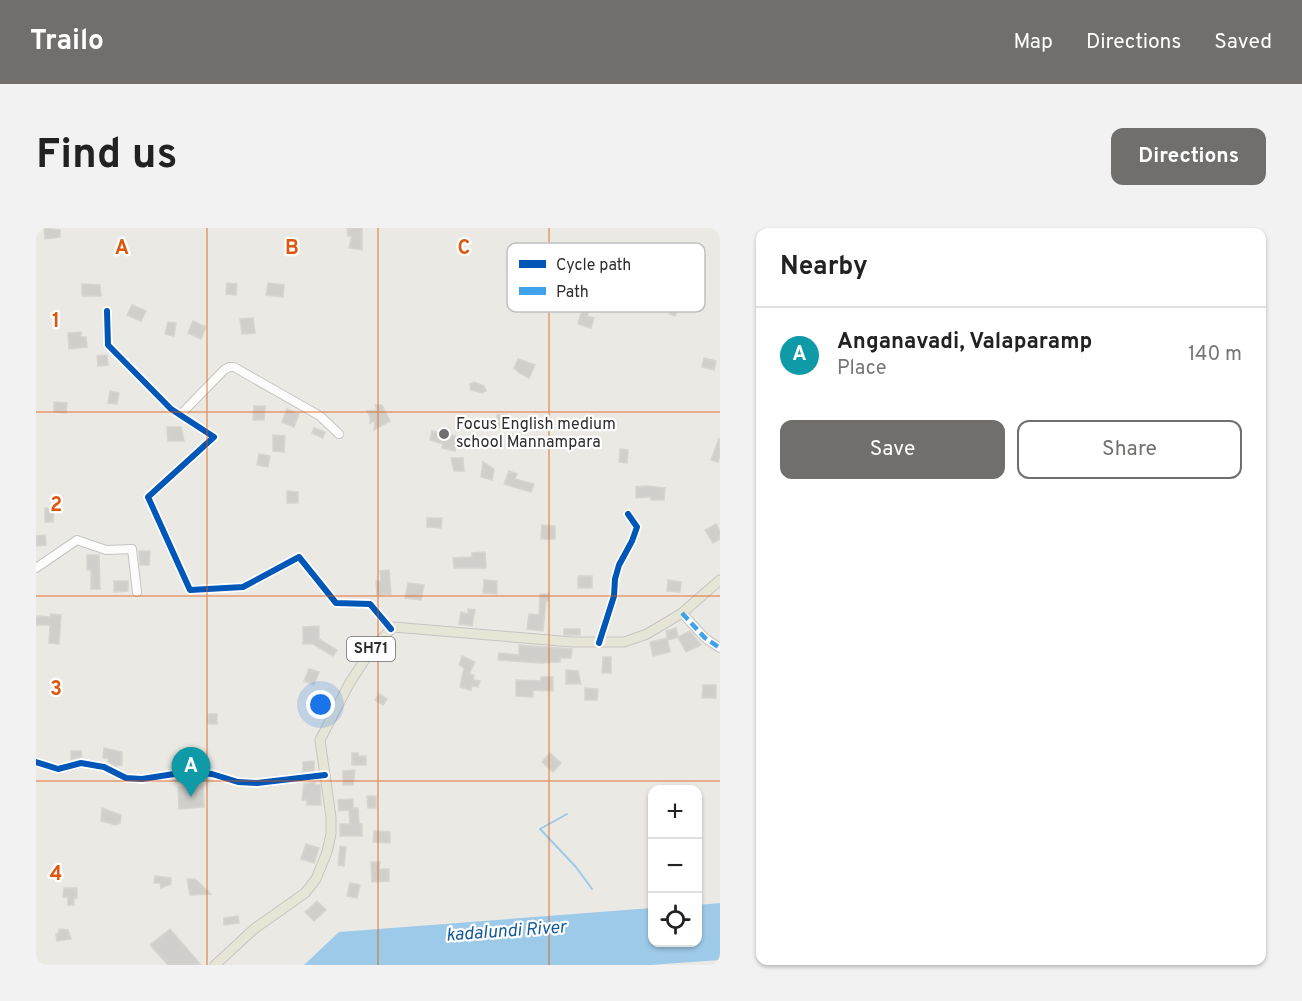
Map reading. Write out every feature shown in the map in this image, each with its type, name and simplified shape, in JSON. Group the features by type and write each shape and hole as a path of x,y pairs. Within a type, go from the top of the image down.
{"main road":[{"name":"SH71","path":"215,965 254,929 305,893 316,879 327,852 331,834 331,817 320,740 371,650 393,627 599,643 624,642 647,634 682,613 720,580"}],"street":[{"path":"107,310 108,345 147,386 180,415 214,437 148,497 190,590 243,587 299,557 336,603 370,604 391,629"},
{"path":"180,415 224,370 234,367 320,416 339,434"},
{"path":"599,643 614,596 619,565 637,527 628,514"},
{"path":"36,568 78,540 106,550 132,549 137,591"},
{"path":"682,613 705,638 720,648"},
{"path":"36,762 58,769 81,763 104,767 126,778 142,779 187,772 212,774 238,782 256,783 325,775"}],"water":[{"name":"kadalundi River","path":"720,903 720,960 650,965 304,965 339,932 648,908 648,947 702,947 702,905"}],"building":[{"path":"44,228 60,230 60,237 45,239"},
{"path":"347,228 362,228 362,250 349,248 352,236 348,236"},
{"path":"227,283 237,284 236,295 226,294"},
{"path":"268,283 284,285 283,297 266,295"},
{"path":"82,284 100,285 101,296 82,296"},
{"path":"132,305 146,311 141,321 127,315"},
{"path":"581,312 589,312 587,316 594,318 591,328 578,324"},
{"path":"253,318 255,333 242,334 240,319"},
{"path":"193,321 206,327 201,339 188,333"},
{"path":"168,322 176,323 174,336 165,334"},
{"path":"81,332 81,337 86,337 87,347 69,349 68,333"},
{"path":"107,355 108,365 98,366 97,356"},
{"path":"704,358 716,361 714,370 702,367"},
{"path":"518,359 535,365 529,378 514,368"},
{"path":"474,382 484,386 486,391 482,393 471,390 470,384"},
{"path":"110,391 119,393 117,404 108,403"},
{"path":"54,402 67,403 66,413 54,412"},
{"path":"375,405 382,405 390,421 374,430 375,421 370,423 367,411 377,410"},
{"path":"254,406 265,406 264,420 253,420"},
{"path":"287,409 299,414 294,427 282,422"},
{"path":"497,415 508,415 509,428 498,428"},
{"path":"167,427 181,427 184,441 168,441"},
{"path":"314,428 325,432 323,438 312,433"},
{"path":"432,431 456,436 455,451 442,448 443,444 430,440"},
{"path":"273,435 285,436 284,452 273,451"},
{"path":"719,438 720,455 718,462 711,460"},
{"path":"620,449 628,450 627,463 619,462"},
{"path":"259,454 270,456 268,467 257,465"},
{"path":"451,458 463,458 464,471 454,471"},
{"path":"483,462 494,469 492,480 481,477"},
{"path":"509,471 517,474 515,479 534,484 531,492 504,484"},
{"path":"636,487 665,488 664,500 651,500 651,497 636,498"},
{"path":"287,491 298,492 298,503 287,503"},
{"path":"45,508 54,509 53,522 45,522"},
{"path":"427,518 442,518 441,528 427,527"},
{"path":"716,524 720,531 720,539 713,543 705,530"},
{"path":"542,525 555,526 555,539 541,539"},
{"path":"45,535 46,545 37,546 36,536"},
{"path":"139,551 150,551 149,565 140,565"},
{"path":"485,552 486,568 454,568 453,558 472,557 472,553"},
{"path":"87,555 99,555 100,589 91,589 91,570 87,570"},
{"path":"389,570 391,594 377,595 376,581 381,581 380,571"},
{"path":"578,576 592,576 592,588 578,588"},
{"path":"484,580 497,581 497,594 483,593"},
{"path":"668,580 681,582 680,592 667,591"},
{"path":"114,581 128,581 128,591 114,592"},
{"path":"408,583 424,585 421,600 405,598"},
{"path":"540,594 549,594 548,601 546,600 543,631 527,629 529,614 539,615"},
{"path":"468,609 475,610 472,626 459,624 461,612 468,614"},
{"path":"51,614 61,615 59,644 49,643 50,625 36,625 36,616 50,617"},
{"path":"319,626 319,639 337,650 333,656 313,644 303,644 303,627"},
{"path":"676,628 678,637 668,640 666,631"},
{"path":"564,629 580,629 580,635 564,635"},
{"path":"690,631 701,645 686,652 678,637"},
{"path":"667,638 670,652 653,656 650,642"},
{"path":"519,645 572,649 571,658 560,658 560,662 541,663 498,660 499,653 519,655"},
{"path":"462,656 475,662 469,674 474,675 473,680 480,681 478,687 472,686 471,690 460,687 464,668 459,665"},
{"path":"603,657 611,657 611,673 602,673"},
{"path":"309,669 319,672 314,685 304,681"},
{"path":"566,670 578,671 581,684 566,684"},
{"path":"541,677 553,677 553,691 533,690 533,697 516,696 516,680 541,681"},
{"path":"703,685 716,685 716,698 702,698"},
{"path":"585,688 598,689 597,700 585,700"},
{"path":"379,694 387,699 383,705 375,700"},
{"path":"208,714 217,714 217,724 208,724"},
{"path":"104,748 122,752 122,765 115,766 108,762 108,758 103,758"},
{"path":"71,751 81,751 82,757 71,759"},
{"path":"352,753 366,756 366,765 352,765"},
{"path":"550,753 561,763 553,772 542,762"},
{"path":"314,761 314,770 303,772 303,762"},
{"path":"355,770 353,785 343,785 343,771"},
{"path":"196,781 197,786 203,785 204,807 179,809 178,787 183,787 183,782"},
{"path":"315,782 315,785 320,785 321,805 307,805 307,800 302,800 304,784"},
{"path":"367,796 376,796 376,808 368,808"},
{"path":"353,799 353,808 358,808 359,824 362,824 362,836 340,836 340,824 350,824 349,810 339,811 338,800"},
{"path":"102,808 121,815 120,823 116,825 101,821"},
{"path":"374,831 390,832 390,843 373,842"},
{"path":"306,844 319,848 314,863 301,859"},
{"path":"340,846 346,847 344,866 338,865"},
{"path":"371,862 380,862 379,869 389,869 389,881 372,882"},
{"path":"155,876 171,878 171,884 161,888 160,883 154,883"},
{"path":"187,879 195,879 211,894 190,895"},
{"path":"350,883 360,885 357,898 347,896"},
{"path":"64,888 77,888 74,905 68,905 68,897 63,897"},
{"path":"317,901 326,910 314,921 305,912"},
{"path":"238,916 239,923 224,925 224,918"},
{"path":"59,929 68,930 71,939 57,941 56,934 59,933"},
{"path":"170,929 201,965 168,965 150,945"}],"waterway":[{"path":"567,814 540,829 576,867 592,889"}],"marked path":[{"path":"682,613 705,638 720,648"}],"cycle path":[{"path":"107,311 108,345 171,409 214,437 148,497 190,590 243,587 299,557 336,603 370,604 391,629"},
{"path":"599,643 614,596 619,565 637,527 628,514"},
{"path":"36,762 58,769 81,763 104,767 126,778 142,779 187,772 212,774 238,782 257,783 325,775"}],"place":[{"name":"Focus English medium school Mannampara","path":"444,434"},
{"name":"Anganavadi, Valaparamp","path":"191,797"}]}
